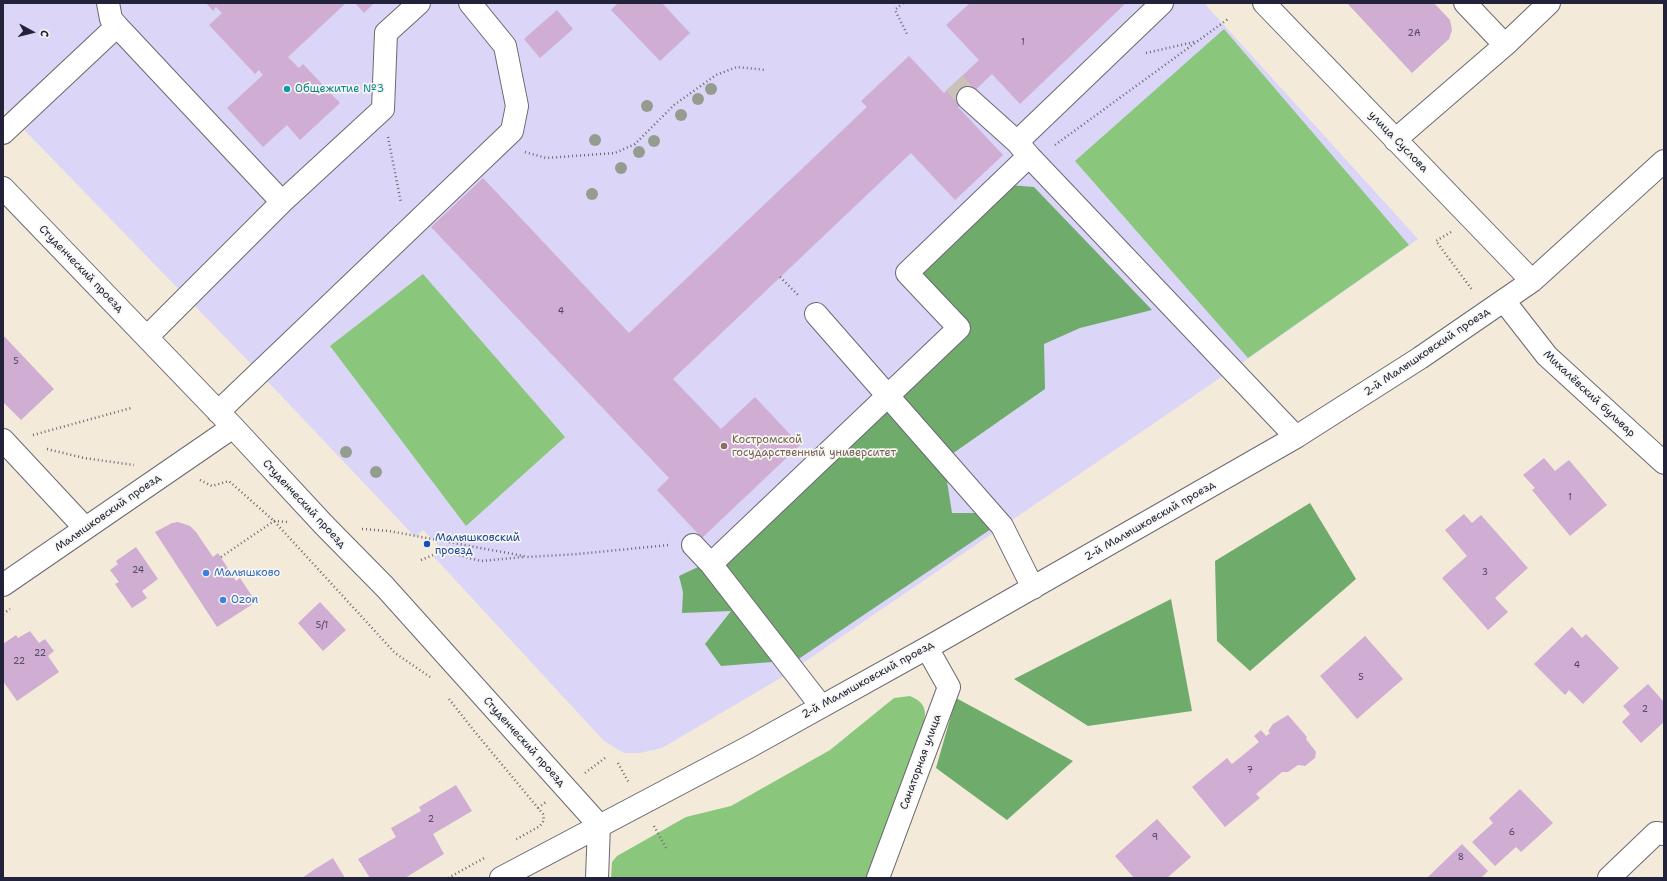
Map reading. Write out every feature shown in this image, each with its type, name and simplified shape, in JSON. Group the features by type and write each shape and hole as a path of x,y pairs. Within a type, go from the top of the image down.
{"street":[{"path":"108,3 111,19 117,26 282,202"},
{"path":"147,337 282,202 383,109 386,33 419,3"},
{"name":"Малышковский проезд","path":"3,585 179,464 226,419 406,233 512,131 517,106 505,46 470,3"},
{"path":"711,564 959,328 907,273 1162,3"},
{"name":"улица Суслова","path":"1264,3 1532,281"},
{"path":"1465,3 1505,45"},
{"path":"1395,140 1505,45 1549,3"},
{"path":"3,133 117,26"},
{"path":"968,98 1023,149 1296,437"},
{"name":"2-й Малышковский проезд","path":"501,878 747,748 1033,588 1296,437 1420,358 1532,281 1664,161"},
{"name":"Студенческий проезд","path":"3,188 226,419 324,525 385,587 599,825"},
{"name":"Михалёвский бульвар","path":"1504,301 1547,356 1664,463"},
{"path":"816,314 1002,526 1033,588"},
{"path":"4,442 85,528"},
{"path":"693,545 711,564 821,706"},
{"name":"Санаторная улица","path":"878,878 949,687 927,648"},
{"path":"597,878 599,825"},
{"path":"1609,878 1660,833"}],"path":[{"path":"903,3 895,10 907,34"},
{"path":"1054,145 1228,19"},
{"path":"498,145 546,158 615,153 636,144 674,105 716,76 737,67 766,70"},
{"path":"383,109 406,233"},
{"path":"1454,230 1436,242 1467,283"},
{"path":"4,442 131,408"},
{"path":"45,448 84,458 138,465"},
{"path":"179,464 197,478 212,486 229,481 274,521 395,653 436,681"},
{"path":"221,557 274,521 389,531 529,557"},
{"path":"420,560 443,551 481,561 578,554 673,544 693,545"},
{"path":"446,694 475,732 543,814 544,820 540,826 514,841"},
{"path":"448,878 488,856"}],"shaded area":[{"name":"Костромской государственный университет","path":"3,3 1204,3 1418,239 1245,361 784,676 662,748 640,753 624,753 604,741 434,557 442,549 423,530 415,537 252,365 3,108"}],"green space":[{"path":"1224,29 1409,245 1248,358 1075,161"},
{"path":"1010,185 1034,187 1152,310 1080,328 1044,344 1045,389 952,454 946,475 952,513 991,513 994,527 797,660 721,666 705,644 731,611 682,613 683,592 679,576 698,567 716,563 963,330 915,274"},
{"path":"423,274 565,437 466,526 330,346"},
{"path":"1310,503 1356,579 1250,671 1217,641 1215,561"},
{"path":"1171,599 1192,711 1088,726 1014,679"},
{"path":"910,696 920,702 923,706 925,718 923,730 869,878 611,878 612,862 617,856 686,817 731,806 830,750 894,698"},
{"path":"956,698 1073,761 1007,820 936,768"}],"building":[{"name":"Общежитие №3","path":"206,3 346,3 288,57 299,68 303,64 340,103 300,140 287,125 263,147 227,108 263,75 259,70 255,74 209,25 222,13 216,7 213,11"},
{"path":"355,3 374,3 364,13"},
{"path":"618,3 662,3 690,33 660,61 611,10"},
{"path":"970,3 1126,3 1020,104 992,74 958,107 1003,155 955,200 911,153 673,379 721,429 755,397 800,445 702,538 657,490 669,478 431,227 483,178 629,333 867,107 861,101 909,56 944,93 979,60 946,25"},
{"path":"1347,3 1434,3 1450,20 1452,30 1449,39 1412,73"},
{"path":"557,10 573,29 540,58 524,39"},
{"path":"3,335 54,389 21,420 3,402"},
{"path":"1544,458 1555,471 1569,460 1607,505 1570,536 1532,490 1535,488 1523,475"},
{"path":"1464,514 1472,523 1481,515 1528,568 1495,598 1508,612 1488,630 1442,578 1467,556 1445,530"},
{"path":"178,522 190,526 196,532 213,557 218,553 236,581 240,578 256,602 217,627 155,532 172,523"},
{"path":"136,547 158,579 142,591 147,598 132,608 115,584 119,582 110,570 118,564 116,561"},
{"path":"320,602 346,630 323,651 298,623"},
{"path":"1572,627 1582,638 1586,634 1619,668 1583,704 1569,690 1565,695 1534,664"},
{"path":"30,631 39,643 45,639 54,651 48,656 59,672 17,701 3,681 3,644 16,635 18,638"},
{"path":"1365,636 1403,679 1357,719 1320,676"},
{"path":"1648,684 1664,702 1664,722 1641,743 1622,722 1630,714 1623,706"},
{"path":"1288,715 1307,737 1306,739 1316,752 1315,758 1305,766 1298,765 1288,772 1282,772 1256,794 1260,798 1225,827 1192,787 1227,758 1232,764 1259,742 1254,736 1261,730 1266,736 1270,733 1268,731 1273,724"},
{"path":"456,785 472,811 433,834 444,854 405,878 370,878 358,859 396,837 391,828 421,811 419,807"},
{"path":"1520,789 1553,823 1521,852 1516,847 1495,866 1472,842 1493,823 1489,818"},
{"path":"1157,819 1191,857 1167,878 1134,878 1115,856"},
{"path":"1462,844 1488,871 1481,878 1427,878"},
{"path":"333,858 345,878 302,878 315,869"}],"tunnel":[{"path":"954,83 968,98"}],"place":[{"name":"Общежитие №3","path":"287,89"},
{"name":"Костромской государственный университет","path":"724,446"},
{"name":"Малышковский проезд","path":"427,544"},
{"name":"Малышково","path":"206,573"},
{"name":"Ozon","path":"223,600"}]}
